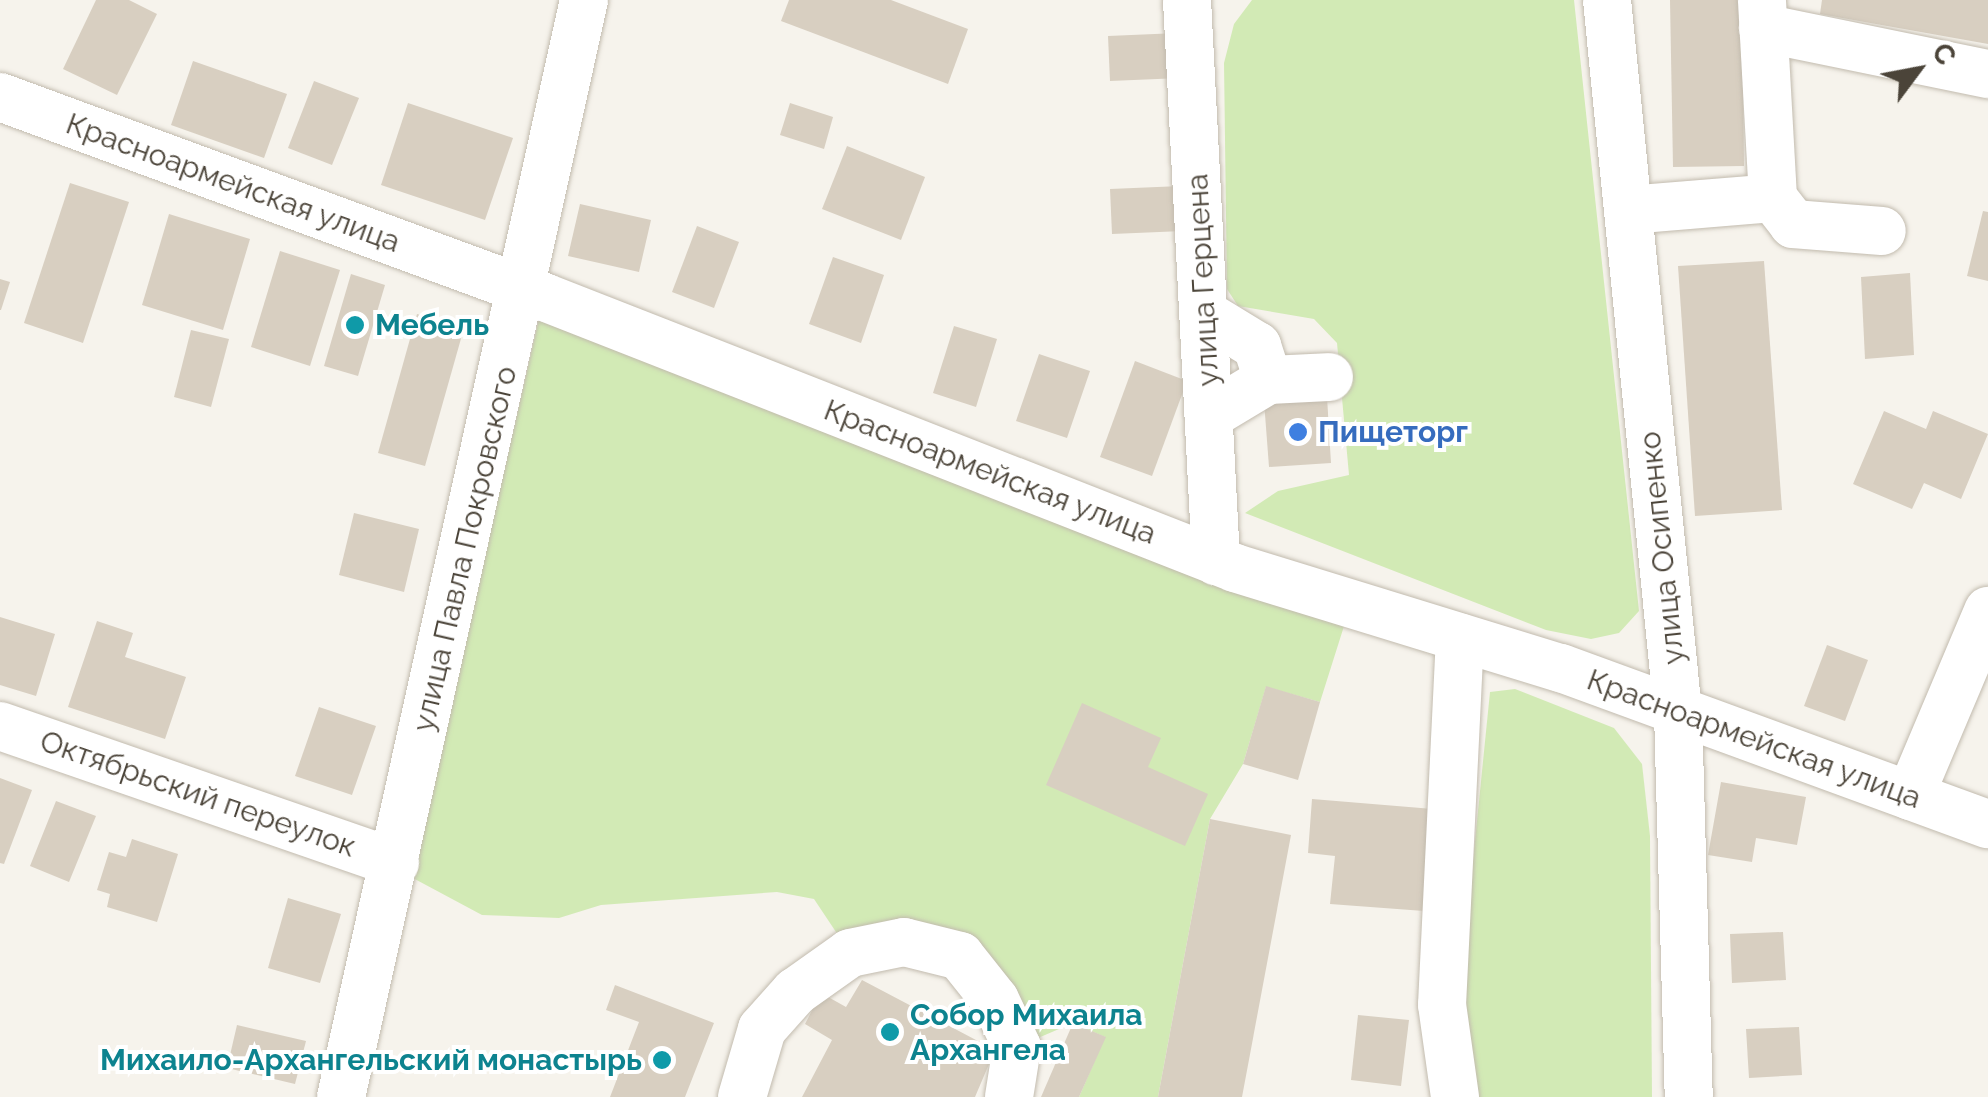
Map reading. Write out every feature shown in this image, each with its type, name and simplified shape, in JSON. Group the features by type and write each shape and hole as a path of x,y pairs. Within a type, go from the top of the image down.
{"street":[{"name":"улица Павла Покровского","path":"341,1097 524,289 584,0"},
{"name":"улица Герцена","path":"1187,0 1216,561"},
{"name":"улица Осипенко","path":"1607,0 1678,712 1689,1097"},
{"path":"1882,231 1793,224 1773,198 1762,14 1988,74"},
{"name":"Красноармейская улица","path":"0,98 524,289 1216,561 1460,637 1988,824"},
{"path":"1628,210 1773,198"},
{"path":"1206,315 1256,346 1268,380"},
{"path":"1210,415 1268,380 1329,377"},
{"path":"1910,796 1988,610"},
{"path":"1455,1097 1442,1005 1460,637"},
{"name":"Октябрьский переулок","path":"0,726 395,863"},
{"path":"742,1097 762,1029 794,992 850,953 904,942 960,956 995,1000 1016,1048 1009,1097"}],"green space":[{"path":"1252,0 1574,0 1639,611 1619,633 1591,639 1546,630 1245,513 1278,491 1349,475 1337,343 1314,319 1238,306 1227,289 1224,63 1234,24"},
{"path":"544,297 1351,604 1320,702 1266,687 1243,764 1210,819 1158,1097 1079,1097 1105,1037 1073,1023 1017,1047 960,956 850,953 814,899 777,892 601,905 559,918 482,915 411,877"},
{"path":"1515,689 1614,728 1642,764 1650,836 1652,1097 1475,1097 1460,990 1490,692"}],"building":[{"path":"96,0 129,0 157,14 117,95 63,69"},
{"path":"789,0 891,0 968,29 948,84 781,21"},
{"path":"1670,0 1742,0 1744,166 1673,167"},
{"path":"1822,0 1988,0 1988,44 1820,14"},
{"path":"1178,33 1181,78 1110,81 1108,36"},
{"path":"193,61 287,94 264,158 171,125"},
{"path":"314,81 359,98 332,165 288,148"},
{"path":"408,103 513,138 485,220 381,185"},
{"path":"790,103 833,117 824,149 780,135"},
{"path":"847,146 925,177 901,240 822,209"},
{"path":"70,183 129,202 83,343 24,323"},
{"path":"1181,186 1183,231 1112,234 1110,189"},
{"path":"580,204 651,220 639,272 568,256"},
{"path":"1983,211 1988,212 1988,281 1967,276"},
{"path":"169,214 250,239 223,330 142,305"},
{"path":"697,226 739,242 714,308 672,292"},
{"path":"280,251 340,270 310,366 251,347"},
{"path":"833,257 884,275 861,343 809,324"},
{"path":"1764,261 1782,510 1695,516 1678,266"},
{"path":"1910,273 1914,355 1865,359 1861,277"},
{"name":"Мебель","path":"351,274 385,285 358,376 324,366"},
{"path":"0,279 10,282 1,310 0,310"},
{"path":"417,314 464,328 425,466 378,453"},
{"path":"954,326 997,339 976,407 933,393"},
{"path":"191,330 229,339 211,407 174,397"},
{"path":"1039,354 1090,371 1067,438 1016,421"},
{"path":"1135,361 1187,381 1152,476 1100,457"},
{"name":"Пищеторг","path":"1327,397 1331,463 1269,467 1264,401"},
{"path":"1884,411 1926,429 1933,411 1988,434 1961,499 1924,483 1912,509 1853,484"},
{"path":"354,513 419,529 404,592 339,575"},
{"path":"0,617 55,634 36,696 0,685"},
{"path":"97,621 133,633 125,657 186,677 165,739 68,707"},
{"path":"1827,645 1868,660 1845,721 1804,706"},
{"path":"1266,686 1320,702 1298,780 1243,764"},
{"path":"1082,703 1161,738 1148,767 1208,794 1185,846 1046,785"},
{"path":"319,707 376,726 352,795 295,776"},
{"path":"0,778 32,790 4,864 0,863"},
{"path":"1721,782 1806,797 1797,845 1756,838 1752,862 1708,855"},
{"path":"1312,799 1433,809 1424,911 1330,904 1335,856 1308,853"},
{"path":"56,801 96,816 69,882 30,866"},
{"path":"1210,819 1291,835 1242,1097 1158,1097"},
{"path":"132,839 178,854 157,922 107,907 110,894 97,890 109,852 126,857"},
{"path":"288,898 341,914 320,983 268,968"},
{"path":"1783,932 1786,980 1732,983 1730,934"},
{"name":"Собор Михаила Архангела","path":"862,980 995,1050 975,1097 802,1097 832,1040 805,1024 821,993 846,1007"},
{"name":"Михаило-Архангельский монастырь","path":"615,985 714,1023 685,1097 610,1097 639,1022 606,1010"},
{"path":"1358,1015 1409,1020 1401,1086 1351,1080"},
{"path":"1073,1023 1106,1037 1079,1097 1041,1097"},
{"path":"237,1025 306,1041 295,1084 227,1068"},
{"path":"1799,1027 1802,1075 1749,1078 1746,1029"}],"place":[{"name":"Мебель","path":"355,325"},
{"name":"Пищеторг","path":"1298,432"},
{"name":"Собор Михаила Архангела","path":"890,1032"},
{"name":"Михаило-Архангельский монастырь","path":"662,1060"}]}
